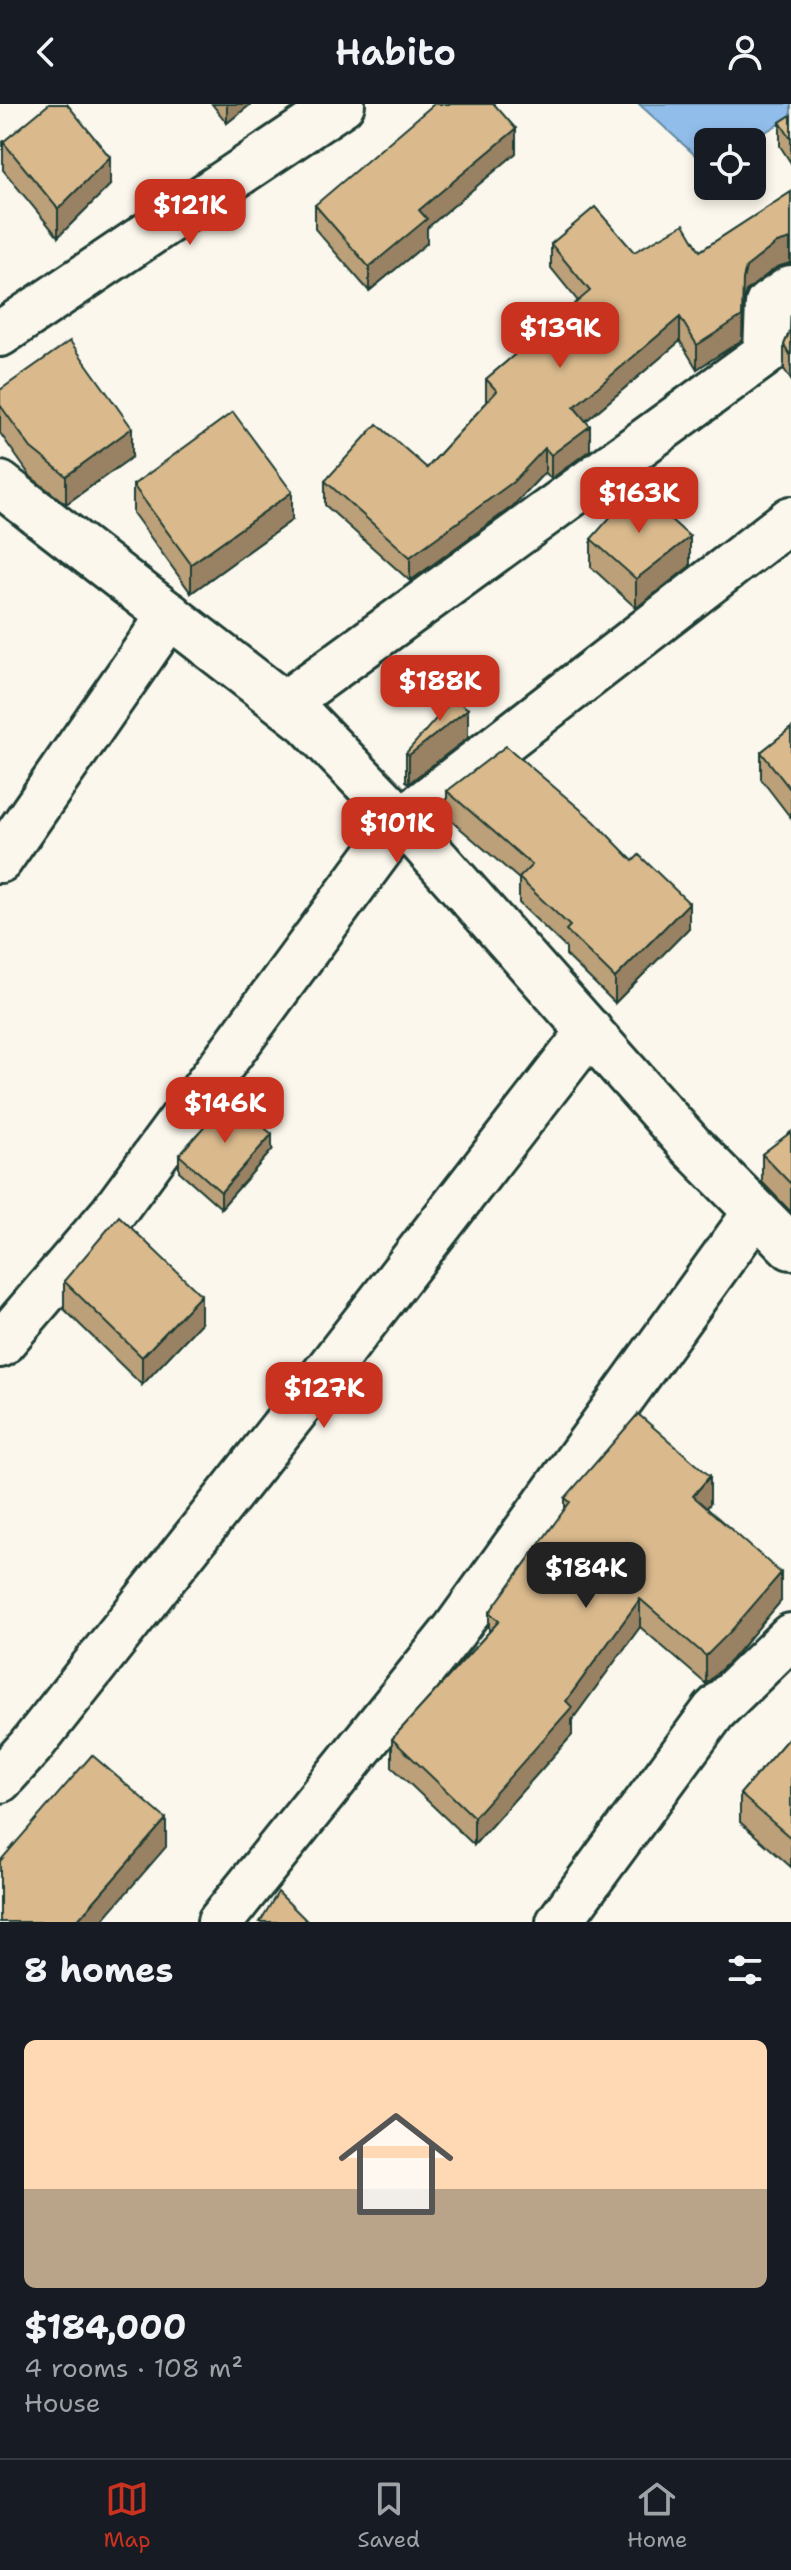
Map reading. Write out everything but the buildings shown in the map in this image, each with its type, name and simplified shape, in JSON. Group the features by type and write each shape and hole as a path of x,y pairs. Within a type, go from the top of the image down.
{"street":[{"path":"0,334 342,104"},
{"path":"284,704 766,353 768,304 791,288"},
{"path":"0,484 307,722 402,820 692,1147 791,1247"},
{"path":"0,1345 112,1214 402,820 791,519"},
{"path":"0,860 170,615"},
{"path":"0,1780 302,1403 590,1031"},
{"path":"220,1922 454,1631 756,1212"},
{"path":"559,1922 714,1711 791,1636"}],"water":[{"path":"639,104 791,104 791,117 766,132 766,128 694,128 694,154"}]}
